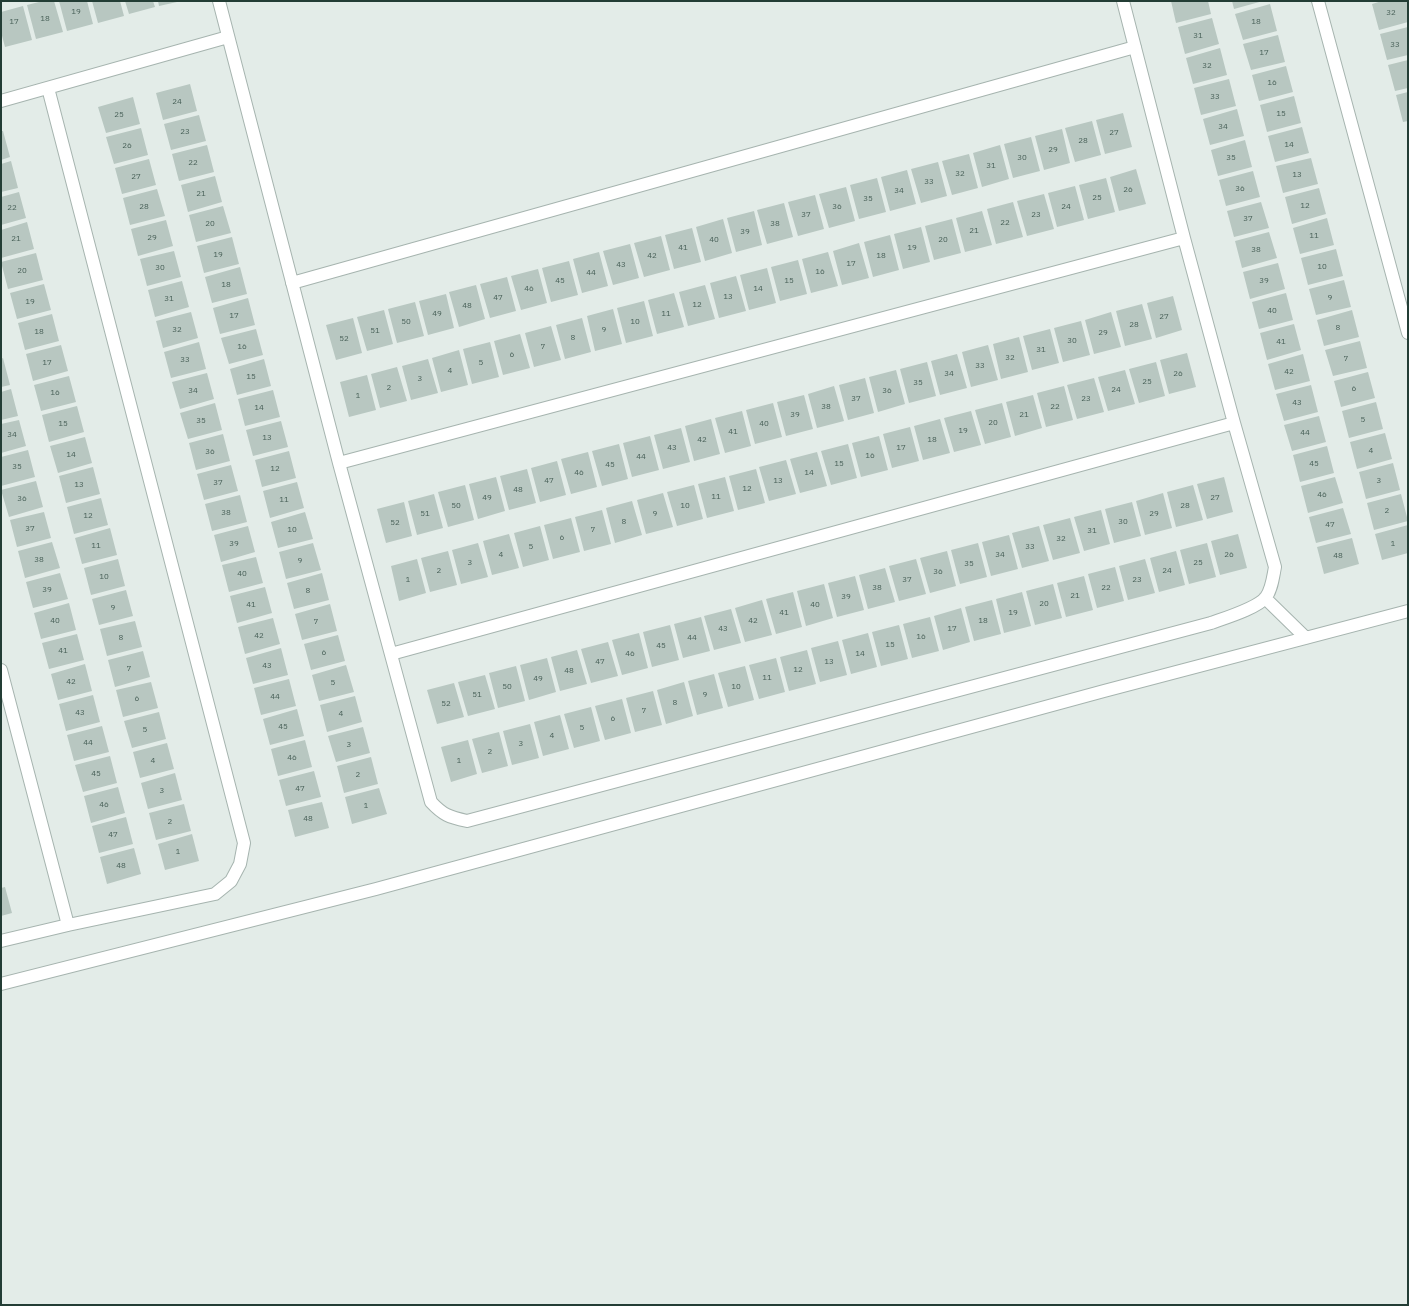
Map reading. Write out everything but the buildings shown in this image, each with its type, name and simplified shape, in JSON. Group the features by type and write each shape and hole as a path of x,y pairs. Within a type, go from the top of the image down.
{"street":[{"path":"219,1 339,463 430,802 451,818 467,821 1211,623 1246,610 1265,598 1272,585 1275,567 1184,238 1123,1"},
{"path":"1318,1 1408,333"},
{"path":"1,101 228,37"},
{"path":"292,283 1135,47"},
{"path":"1,941 68,925 215,894 231,881 240,864 244,843 48,88"},
{"path":"339,463 1184,238"},
{"path":"391,654 1234,423"},
{"path":"1265,598 1306,638"},
{"path":"1,984 383,887 1089,695 1408,611"},
{"path":"1,670 68,925"}]}
